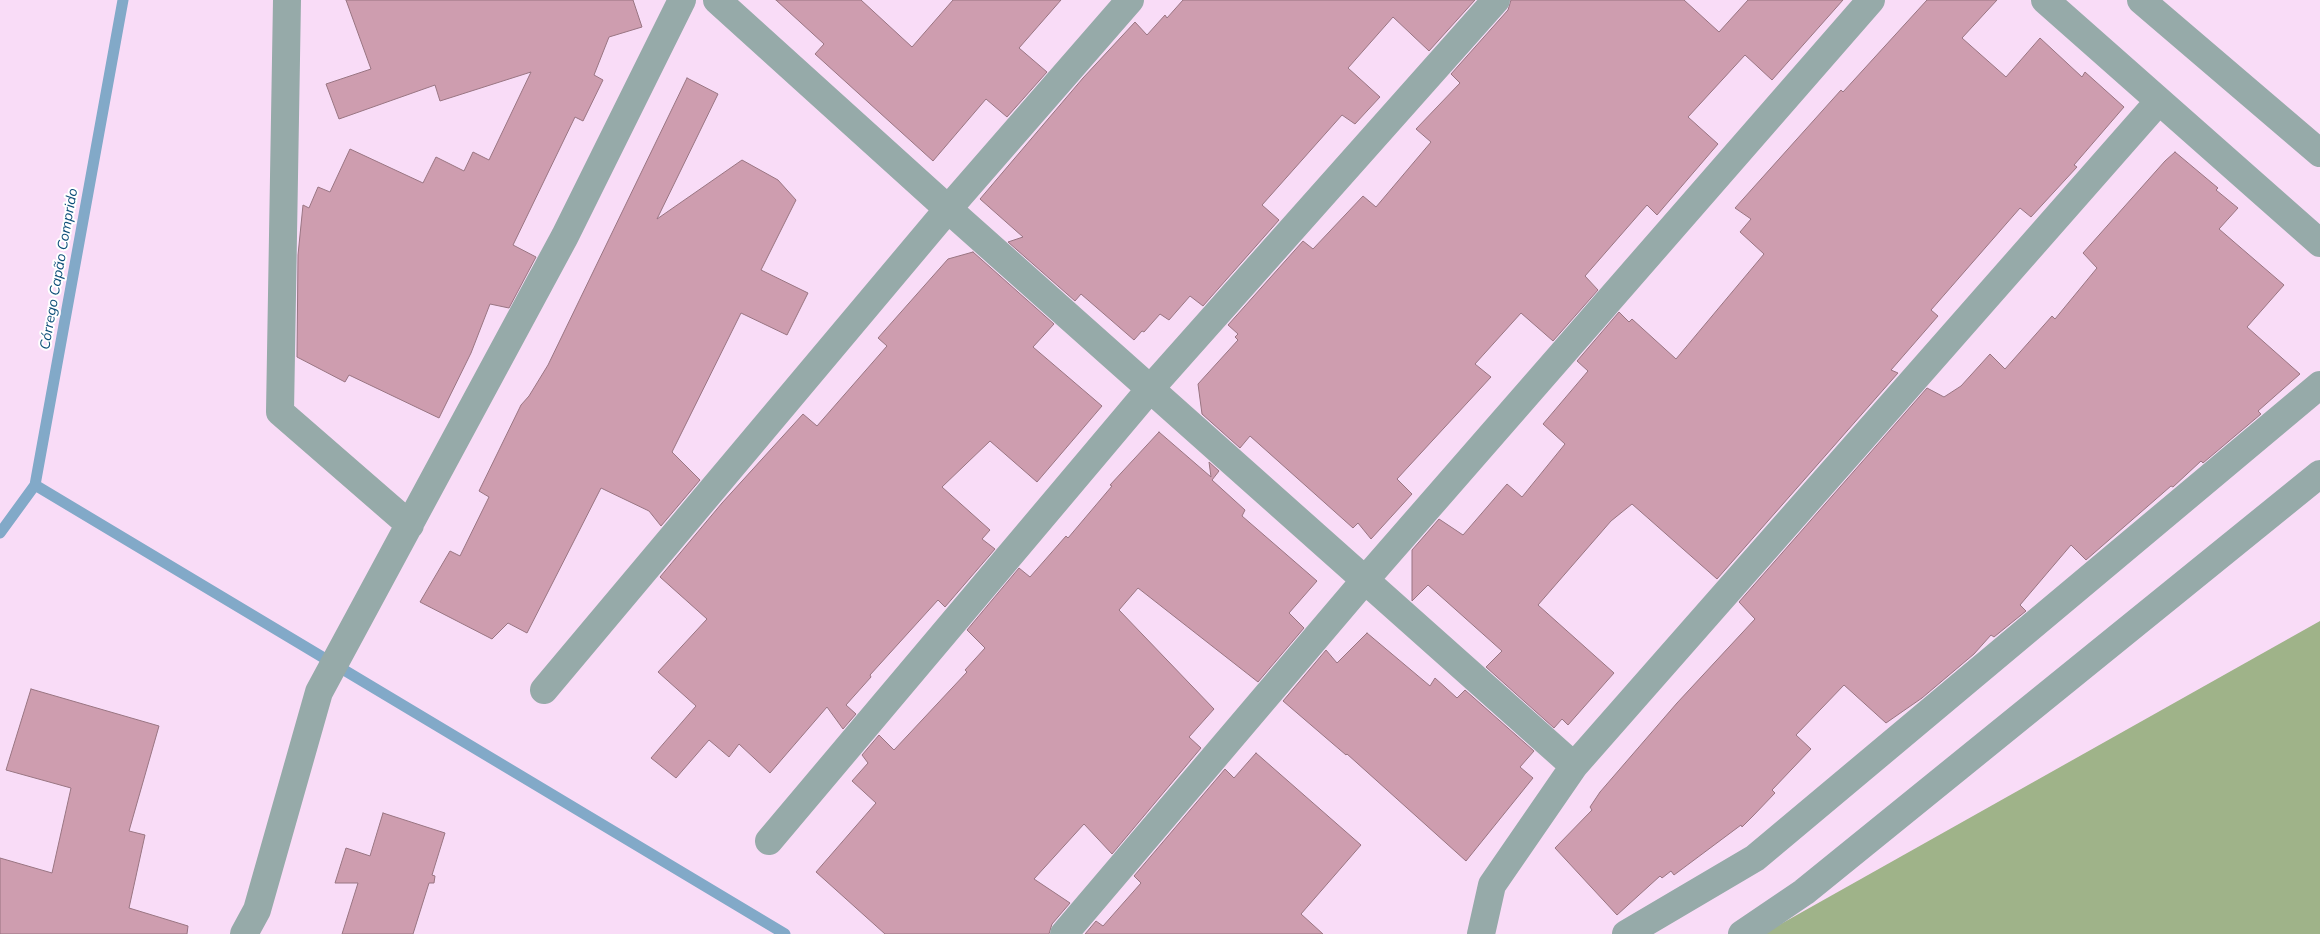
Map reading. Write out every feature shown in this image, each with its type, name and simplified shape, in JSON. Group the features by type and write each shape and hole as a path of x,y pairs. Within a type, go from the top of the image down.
{"street":[{"path":"287,0 280,412 410,525"},
{"path":"244,934 257,910 319,692 565,236 682,0"},
{"path":"717,0 948,210 1574,766"},
{"path":"544,690 948,210 1130,0"},
{"path":"769,840 1150,389 1496,0"},
{"path":"1064,934 1365,580 1871,0"},
{"path":"2045,0 2320,243"},
{"path":"2142,0 2320,153"},
{"path":"1481,934 1492,885 1574,766 2159,101"},
{"path":"1626,934 1755,858 2320,385"},
{"path":"1742,934 1804,892 2320,474"}],"green space":[{"path":"2320,621 2320,934 1763,934"}],"building":[{"path":"346,0 633,0 642,27 609,37 594,75 603,80 583,121 575,117 513,245 536,257 509,308 490,304 471,353 439,418 349,375 345,382 297,357 298,255 303,205 309,208 318,187 330,192 350,149 423,183 436,157 464,171 473,152 489,160 531,72 440,101 435,85 339,119 326,84 371,69"},
{"path":"776,0 861,0 912,47 953,0 1061,0 1019,48 1047,72 1007,117 986,99 933,161 815,54 824,44"},
{"path":"1183,0 1475,0 1429,51 1393,17 1348,68 1380,97 1355,124 1342,115 1262,205 1279,220 1203,306 1190,296 1169,320 1160,314 1134,340 1081,294 1075,301 1008,242 1023,237 980,199 1083,78 1135,22 1147,35 1165,15 1167,18"},
{"path":"1511,0 1684,0 1719,32 1748,0 1843,0 1772,80 1745,55 1688,117 1718,144 1657,215 1647,205 1585,276 1598,290 1553,341 1521,313 1475,364 1491,377 1397,479 1412,494 1371,539 1358,523 1353,528 1250,436 1240,448 1202,414 1198,384 1238,340 1235,337 1238,334 1228,325 1303,241 1313,249 1363,196 1376,207 1431,142 1416,129 1460,83 1451,74 1508,10"},
{"path":"1927,0 1997,0 1962,38 2006,77 2040,38 2082,77 2085,72 2124,107 2074,165 2077,167 2031,217 2020,208 1931,310 1938,316 1891,370 1898,373 1717,579 1632,504 1611,521 1538,605 1614,673 1568,725 1562,719 1554,728 1486,667 1502,651 1428,585 1412,601 1412,550 1439,519 1463,535 1507,484 1522,497 1565,444 1543,424 1588,371 1577,361 1619,312 1629,322 1632,319 1676,359 1764,254 1740,232 1751,219 1735,208 1841,90 1843,92"},
{"path":"687,78 718,94 657,219 742,160 778,180 796,200 761,270 808,293 787,335 741,313 672,452 700,480 661,526 649,511 601,488 527,633 508,623 492,639 420,602 450,551 460,556 489,497 479,491 521,405 529,396 548,365"},
{"path":"2175,152 2218,188 2216,190 2238,208 2219,229 2284,285 2247,327 2300,374 2258,411 2261,414 2203,463 2201,461 2173,487 2171,486 2086,560 2071,545 2020,605 2026,611 1994,637 1991,635 1974,654 1922,698 1886,723 1844,685 1796,735 1811,749 1772,790 1775,793 1753,816 1742,827 1741,825 1674,875 1671,871 1662,878 1660,876 1617,915 1555,848 1592,810 1590,807 1600,792 1677,703 1755,619 1739,602 1927,388 1944,397 1961,386 1990,354 2005,369 2052,316 2055,319 2097,268 2083,253"},
{"path":"973,252 1054,324 1033,347 1102,406 1037,482 990,441 942,487 990,530 982,539 995,549 945,607 938,600 870,675 871,677 846,705 856,714 843,729 827,707 770,773 739,744 729,757 709,740 676,778 651,758 696,706 658,672 707,619 660,577 722,503 803,414 817,426 887,346 878,338 948,259"},
{"path":"1159,432 1211,477 1209,462 1219,471 1212,480 1245,510 1242,516 1317,581 1289,613 1304,628 1258,682 1138,588 1119,610 1214,709 1189,737 1201,748 1112,854 1084,824 1034,879 1070,903 1052,924 1049,934 885,934 816,872 876,803 852,781 868,763 862,755 879,735 894,750 967,672 965,670 985,648 967,630 1019,568 1030,577 1066,536 1068,538 1112,486 1110,485"},
{"path":"1367,633 1430,686 1435,678 1457,698 1465,690 1534,751 1520,767 1533,778 1466,861 1347,754 1283,701 1326,650 1337,663"},
{"path":"31,689 159,726 129,831 145,835 129,908 188,926 187,934 0,934 0,858 52,873 71,788 6,770"},
{"path":"1256,753 1361,845 1301,914 1323,934 1085,934 1096,921 1103,926 1141,883 1134,876 1225,769 1234,778"},
{"path":"383,813 445,833 432,875 435,876 434,883 429,883 413,934 342,934 358,883 335,883 346,848 370,856"}],"waterway":[{"name":"Córrego Capão Comprido","path":"0,533 35,485 123,0"},
{"path":"35,485 785,934"}]}
